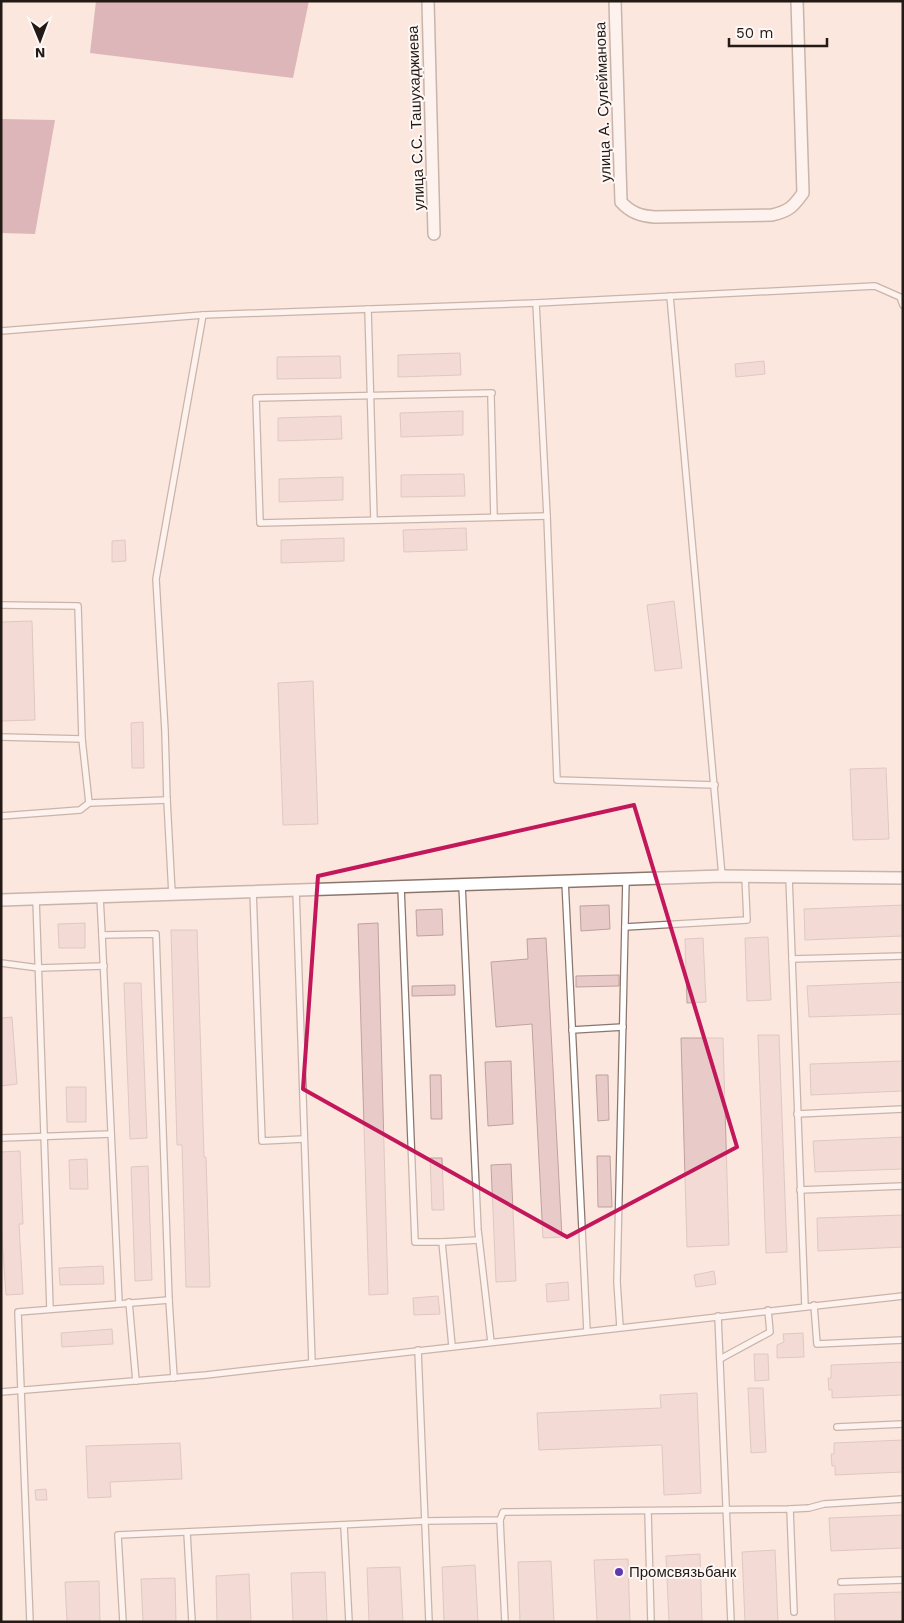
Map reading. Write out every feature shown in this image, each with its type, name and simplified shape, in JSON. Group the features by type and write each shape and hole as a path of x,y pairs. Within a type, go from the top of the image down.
{"street":[{"name":"улица С.С. Ташухаджиева","path":"428,1 434,234"},
{"name":"улица А. Сулейманова","path":"615,1 621,202 629,211 642,216 655,217 772,215 785,212 795,205 803,193 797,1"},
{"path":"1,900 722,876 903,878"}],"lane":[{"path":"1,331 203,314 536,303 876,286 900,297 903,305"},
{"path":"670,296 722,876"},
{"path":"536,303 547,516 557,780 715,786"},
{"path":"368,309 374,520"},
{"path":"172,894 156,579 203,314"},
{"path":"494,516 491,395 256,398 260,524 547,516"},
{"path":"1,605 78,606 82,739 89,803"},
{"path":"1,736 82,739"},
{"path":"1,816 80,810 89,803 167,800"},
{"path":"626,927 747,920 745,876"},
{"path":"789,877 806,1306"},
{"path":"620,1327 618,1282 626,879"},
{"path":"565,881 587,1331"},
{"path":"462,885 479,1240 491,1342"},
{"path":"401,887 415,1242 479,1240"},
{"path":"296,890 312,1363"},
{"path":"252,891 262,1141 304,1139"},
{"path":"100,897 119,1303"},
{"path":"36,899 50,1309"},
{"path":"102,935 156,934 169,1300 174,1378"},
{"path":"792,959 903,956"},
{"path":"1,963 38,968 104,966"},
{"path":"572,1030 623,1027"},
{"path":"797,1114 903,1110"},
{"path":"1,1138 111,1134"},
{"path":"800,1190 903,1186"},
{"path":"442,1242 452,1346"},
{"path":"1,1392 174,1378 903,1296"},
{"path":"30,1622 18,1312 169,1300"},
{"path":"128,1302 136,1381"},
{"path":"814,1305 817,1344 903,1340"},
{"path":"720,1358 770,1332 768,1310"},
{"path":"718,1316 731,1622"},
{"path":"418,1350 429,1622"},
{"path":"837,1427 903,1424"},
{"path":"505,1622 500,1520 504,1512 727,1511 809,1508 824,1504 903,1500"},
{"path":"790,1509 794,1612"},
{"path":"648,1511 651,1622"},
{"path":"123,1622 118,1535 424,1521 500,1520"},
{"path":"344,1526 349,1622"},
{"path":"187,1532 192,1622"},
{"path":"841,1582 903,1580"}],"highlighted area":[{"path":"634,805 737,1147 567,1237 303,1089 318,876"}],"shaded area":[{"path":"96,1 309,1 293,78 90,53"},
{"path":"1,119 55,120 35,234 1,233"}],"building":[{"path":"460,353 461,375 398,377 398,355"},
{"path":"340,356 341,378 277,379 277,357"},
{"path":"764,361 765,374 736,377 735,364"},
{"path":"463,411 463,435 401,437 400,413"},
{"path":"341,416 342,439 278,441 278,418"},
{"path":"464,474 465,496 401,497 401,475"},
{"path":"343,477 343,500 279,502 279,479"},
{"path":"466,528 467,550 404,552 403,530"},
{"path":"344,538 344,561 281,563 281,540"},
{"path":"125,540 126,561 112,562 112,541"},
{"path":"674,601 682,668 655,671 647,605"},
{"path":"32,621 35,720 1,721 1,622"},
{"path":"313,681 318,824 283,825 278,683"},
{"path":"143,722 144,768 132,768 131,723"},
{"path":"886,768 889,839 853,840 850,769"},
{"path":"609,905 610,929 581,931 580,906"},
{"path":"903,905 903,936 805,940 804,909"},
{"path":"442,909 443,935 417,936 416,910"},
{"path":"85,923 85,948 59,948 58,924"},
{"path":"378,923 388,1294 369,1295 358,924"},
{"path":"171,930 197,930 210,1287 186,1287 182,1145 177,1145"},
{"path":"768,937 771,1000 747,1001 745,938"},
{"path":"546,938 562,1237 543,1238 532,1024 496,1027 491,962 528,959 527,939"},
{"path":"703,938 706,1002 687,1003 685,939"},
{"path":"619,975 619,986 576,987 576,976"},
{"path":"903,982 903,1014 809,1017 807,986"},
{"path":"124,983 141,983 147,1138 130,1139"},
{"path":"455,985 455,995 412,996 412,986"},
{"path":"12,1017 17,1084 1,1086 1,1018"},
{"path":"758,1035 779,1035 787,1252 766,1253"},
{"path":"681,1038 723,1038 729,1245 687,1247"},
{"path":"511,1061 513,1124 488,1126 485,1062"},
{"path":"903,1061 903,1091 811,1095 810,1064"},
{"path":"430,1075 441,1075 442,1119 431,1119"},
{"path":"596,1075 608,1075 609,1120 598,1121"},
{"path":"66,1087 86,1087 86,1122 67,1122"},
{"path":"903,1137 903,1169 815,1172 813,1141"},
{"path":"20,1151 23,1224 19,1224 23,1294 6,1295 1,1225 1,1152"},
{"path":"597,1156 610,1156 612,1207 598,1207"},
{"path":"430,1158 442,1158 444,1210 432,1210"},
{"path":"87,1159 88,1189 70,1189 69,1160"},
{"path":"511,1164 516,1281 496,1282 491,1165"},
{"path":"148,1166 152,1280 135,1281 131,1167"},
{"path":"903,1215 903,1247 818,1251 817,1218"},
{"path":"103,1266 104,1284 60,1285 59,1268"},
{"path":"714,1271 716,1284 696,1287 694,1275"},
{"path":"568,1282 569,1300 547,1302 546,1284"},
{"path":"438,1296 440,1314 414,1315 413,1298"},
{"path":"112,1329 113,1344 62,1347 61,1333"},
{"path":"803,1333 804,1357 777,1358 777,1345 784,1342 783,1334"},
{"path":"754,1354 768,1354 769,1380 755,1381"},
{"path":"903,1362 903,1395 832,1398 832,1390 829,1390 828,1378 831,1378 831,1365"},
{"path":"748,1388 763,1388 766,1452 751,1453"},
{"path":"697,1393 701,1493 664,1495 662,1445 539,1450 537,1413 661,1408 660,1395"},
{"path":"903,1440 903,1472 835,1475 835,1466 832,1466 831,1454 834,1454 834,1443"},
{"path":"180,1443 182,1479 110,1482 111,1497 88,1498 86,1446"},
{"path":"46,1489 47,1500 36,1500 35,1490"},
{"path":"903,1515 903,1548 831,1551 829,1518"},
{"path":"775,1550 778,1622 745,1622 742,1552"},
{"path":"700,1554 702,1622 669,1622 666,1556"},
{"path":"628,1559 630,1622 597,1622 594,1560"},
{"path":"551,1561 554,1622 520,1622 518,1562"},
{"path":"475,1565 478,1622 444,1622 442,1567"},
{"path":"400,1567 403,1622 369,1622 367,1568"},
{"path":"325,1572 327,1622 293,1622 291,1573"},
{"path":"249,1574 251,1622 217,1622 216,1576"},
{"path":"175,1578 176,1622 143,1622 141,1579"},
{"path":"99,1581 100,1622 67,1622 65,1582"},
{"path":"903,1592 903,1622 835,1622 834,1594"}],"place":[{"name":"Промсвязьбанк","path":"619,1572"}]}
